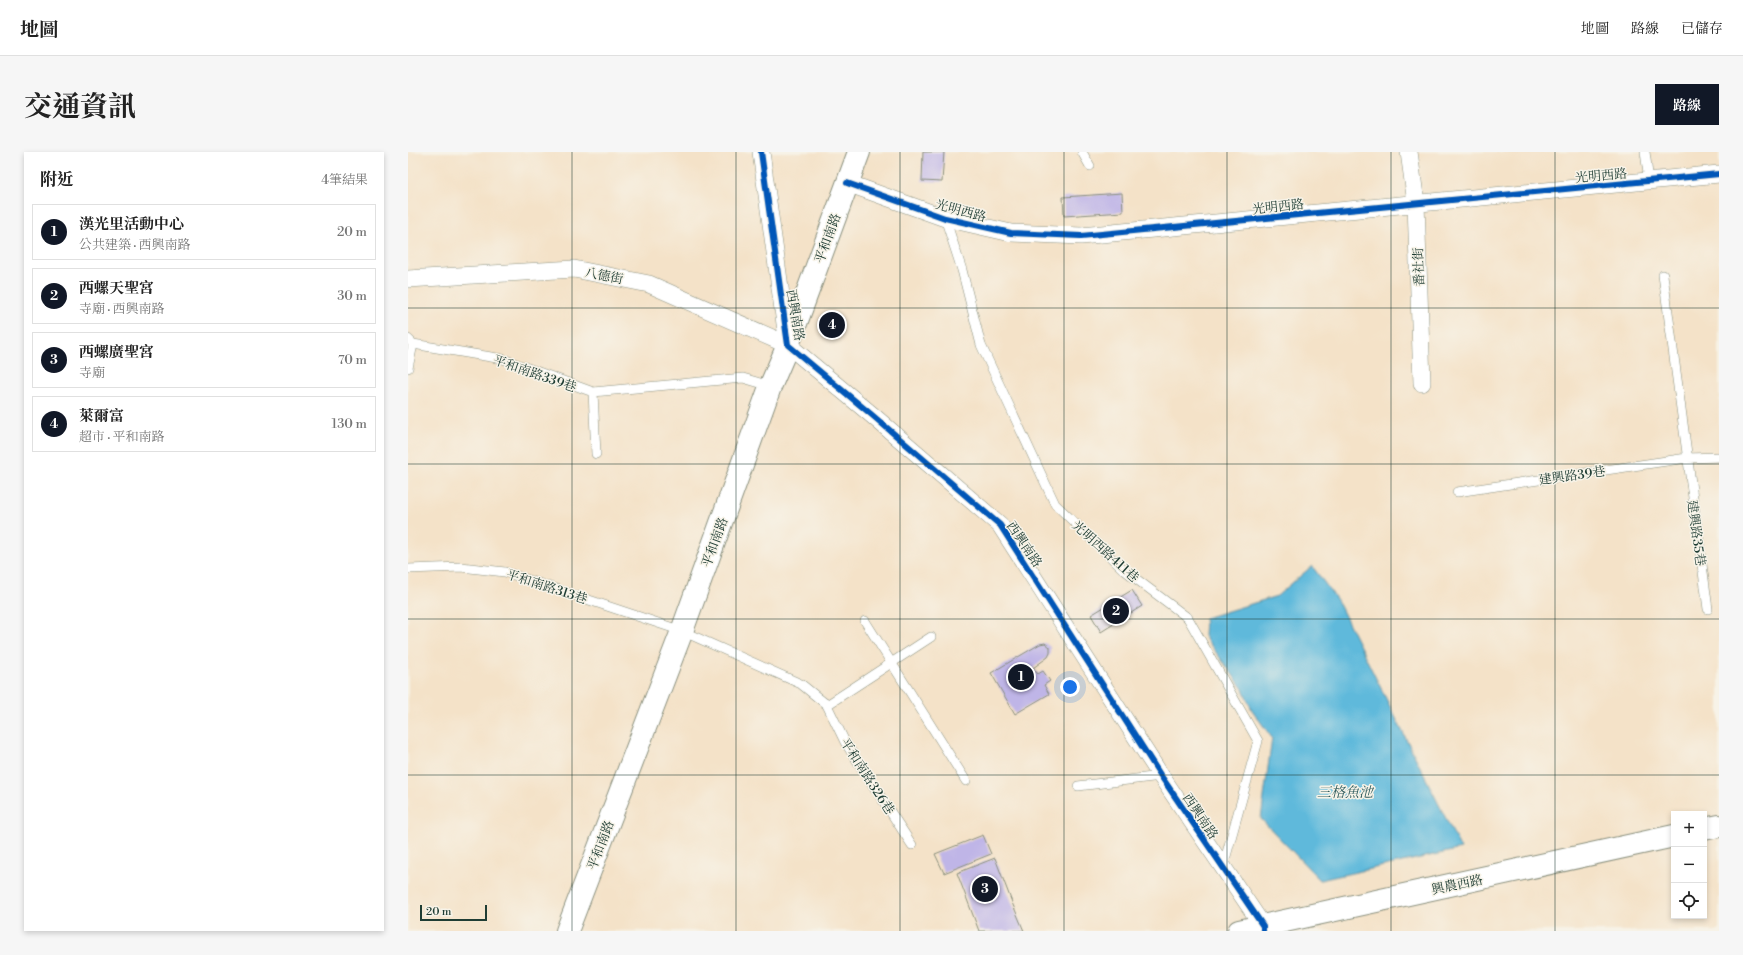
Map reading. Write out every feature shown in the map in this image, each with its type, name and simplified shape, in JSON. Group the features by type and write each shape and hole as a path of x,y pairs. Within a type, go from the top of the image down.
{"main road":[{"name":"平和南路","path":"567,931 682,631 770,387 788,345 859,152"},
{"path":"1707,829 1719,826"},
{"name":"興農西路","path":"1239,931 1263,928 1671,837"}],"street":[{"name":"西興南路","path":"761,152 788,345 872,415 1000,526 1161,776 1263,928"},
{"name":"番社街","path":"1409,152 1416,203 1422,383"},
{"name":"光明西路","path":"847,183 945,218 1011,233 1081,236 1719,174"},
{"name":"八德街","path":"408,279 574,269 649,284 788,345"}],"lane":[{"path":"1082,152 1090,166"},
{"path":"1645,152 1649,181"},
{"name":"光明西路411巷","path":"945,218 962,270 981,345 1056,504 1123,569 1188,618 1258,741 1223,867"},
{"path":"1663,275 1687,458"},
{"path":"408,368 411,341"},
{"name":"平和南路339巷","path":"411,341 503,359 593,392 743,378 770,387"},
{"name":"平和南路339巷","path":"593,392 596,454"},
{"name":"建興路39巷","path":"1458,492 1687,458 1719,458"},
{"name":"建興路35巷","path":"1687,458 1708,609"},
{"name":"平和南路313巷","path":"408,570 461,568 505,572 682,631"},
{"path":"865,621 966,782"},
{"name":"平和南路326巷","path":"682,631 801,684 827,704 845,742 912,845"},
{"path":"827,704 931,638"},
{"path":"1078,786 1161,776"}],"water":[{"name":"三格魚池","path":"1312,566 1337,600 1461,849 1320,880 1261,819 1272,738 1252,710 1243,689 1204,636 1205,618 1277,596"}],"building":[{"path":"923,152 944,152 942,182 922,181"},
{"path":"1122,193 1123,212 1064,216 1063,197"},
{"path":"1132,590 1142,606 1101,632 1091,615"},
{"path":"1045,643 1050,647 1050,653 1048,657 1033,668 1038,674 1043,671 1050,681 1044,685 1049,694 1015,714 991,673 1040,644"},
{"path":"983,835 991,854 944,873 935,854"},
{"path":"995,858 1024,931 979,931 957,873"}],"cycle path":[{"path":"761,152 788,345 1000,525 1161,776 1263,926 1263,931"},
{"path":"847,183 945,218 1011,233 1081,236 1719,174"}],"place":[{"name":"萊爾富","path":"832,325"},
{"name":"西螺天聖宮","path":"1116,611"},
{"name":"漢光里活動中心","path":"1021,677"},
{"name":"西螺廣聖宮","path":"985,889"}]}
